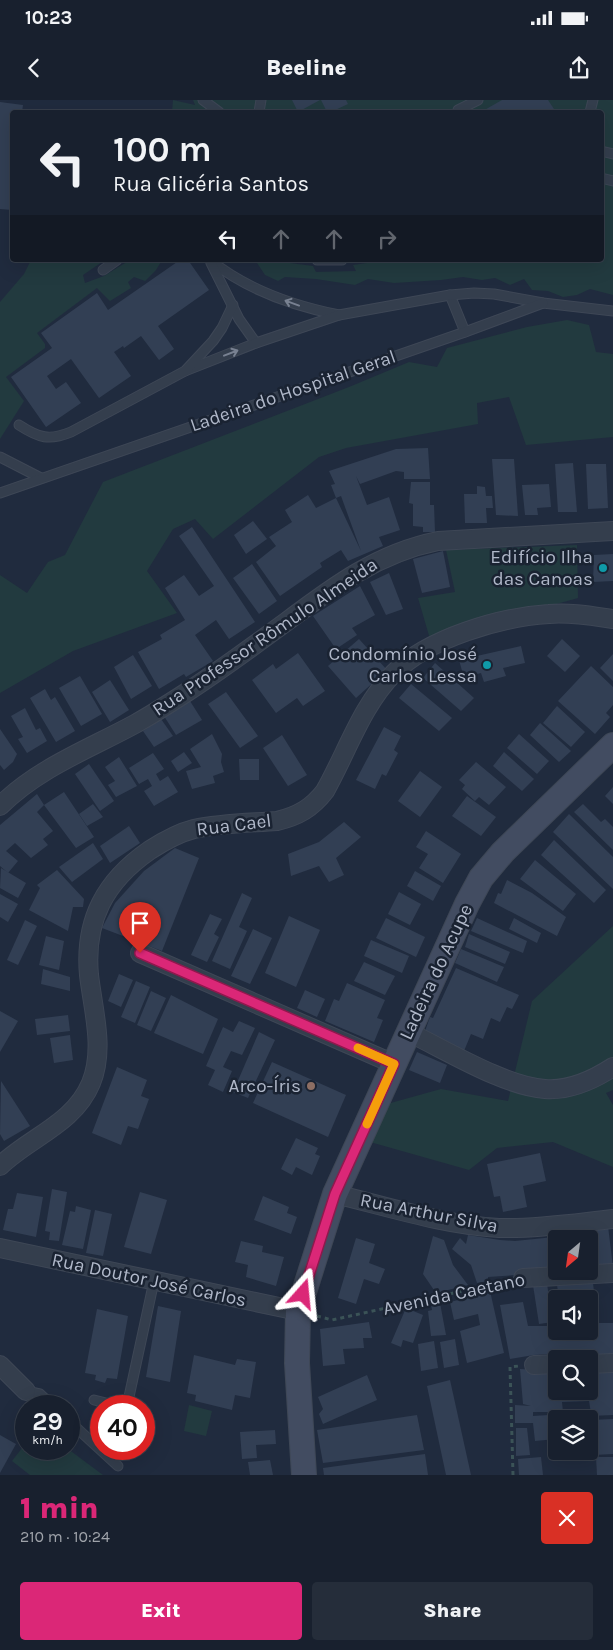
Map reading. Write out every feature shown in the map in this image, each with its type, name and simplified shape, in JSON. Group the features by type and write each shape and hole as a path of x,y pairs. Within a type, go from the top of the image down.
{"street":[{"name":"Rua Professor Rômulo Almeida","path":"0,806 15,791 50,768 136,723 188,691 324,594 379,560 420,544 438,540 613,531"},
{"name":"Rua Cael","path":"0,1166 21,1148 61,1123 85,1096 91,1083 96,1070 98,1045 89,974 90,930 101,900 127,868 159,844 193,829 277,821 290,818 316,803 325,791 366,711 379,692 394,673 412,658 433,646 460,634 493,624 548,614 574,614 613,619"},
{"name":"Ladeira do Acupe","path":"304,1475 297,1362 298,1311 335,1194 467,904 481,878 503,852 613,745"},
{"path":"140,953 394,1064"},
{"path":"408,1032 519,1084 546,1089 574,1086 599,1076 613,1067"},
{"name":"Rua Arthur Silva","path":"335,1194 416,1214 499,1228 540,1227 613,1219"},
{"name":"Rua Doutor José Carlos","path":"0,1248 298,1311"},
{"name":"Avenida Caetano","path":"523,1278 613,1273"},
{"path":"598,1364 613,1363"},
{"path":"534,1365 548,1364"},
{"path":"0,1365 26,1390"}],"lane":[{"path":"203,100 216,110"},
{"path":"460,110 478,100"},
{"path":"103,270 113,262"},
{"path":"211,262 247,331 256,343"},
{"path":"213,262 230,274 268,293 301,306 339,315"},
{"name":"Ladeira do Hospital Geral","path":"185,371 256,343 339,315 450,295 474,293 515,296 543,303 613,311"},
{"path":"450,295 465,332"},
{"name":"Ladeira do Hospital Geral","path":"0,493 465,332 543,303"},
{"path":"19,425 44,438 59,437 185,371 213,342 233,305"},
{"path":"0,457 41,478"},
{"path":"129,1395 154,1280"},
{"path":"26,1390 41,1395"},
{"path":"80,1431 118,1466"}],"path":[{"name":"Avenida Caetano","path":"298,1311 332,1320 523,1278"},
{"path":"513,1475 510,1367 534,1365"}],"green space":[{"path":"173,100 195,105 193,100 613,100 613,295 590,289 577,295 563,297 548,291 532,290 524,279 510,285 495,278 482,280 463,277 394,283 368,279 355,285 316,279 285,277 278,281 265,275 257,263 287,262 313,266 316,272 356,271 353,265 373,262 604,262 604,110 172,110"},
{"path":"30,262 102,262 83,275 85,283 104,276 127,262 161,262 145,281 134,277 128,282 131,288 110,301 97,288 37,333 45,344 45,348 6,377 24,401 0,439 0,302 24,274"},
{"path":"567,320 589,325 596,352 613,354 613,437 526,445 509,397 477,403 478,424 346,448 319,457 213,539 195,519 173,529 147,571 177,613 73,651 0,693 0,575 27,593 48,562 65,555 103,482 409,362 437,367 447,348 527,327"},
{"path":"577,545 578,598 430,639 418,598 455,592 446,550"},
{"path":"613,926 613,1090 606,1093 613,1105 613,1167 553,1142 497,1148 469,1170 370,1142 387,1104 441,1089 508,1101 532,1001"},
{"path":"189,1405 212,1411 206,1436 184,1431"},
{"path":"15,1457 15,1460 80,1460 80,1458 103,1475 30,1475 12,1461"}],"building":[{"path":"292,100 320,100 302,110 297,110"},
{"path":"321,100 346,100 348,104 335,110 326,110"},
{"path":"502,100 548,100 555,110 484,110"},
{"path":"0,102 23,105 22,110 10,110 10,210 0,209"},
{"path":"177,262 189,262 209,290 158,326 174,349 159,360 141,336 124,348 123,346 114,352 131,376 99,398 71,359 47,376 56,389 66,382 81,403 46,427 11,377 52,348 41,333 97,293 108,310"},
{"path":"428,448 430,479 404,479 404,472 396,471 360,484 356,476 367,505 389,497 400,530 379,537 383,546 348,561 341,550 320,563 322,567 280,596 256,562 276,546 269,537 292,522 285,510 308,495 316,508 336,498 331,485 335,484 329,471 396,449","holes":["341,496 361,551 336,498"]},
{"path":"492,459 514,459 518,516 496,515"},
{"path":"573,463 577,512 558,512 555,464"},
{"path":"586,464 606,464 608,508 588,509"},
{"path":"411,482 430,482 430,505 434,505 435,532 423,532 423,527 413,526 413,504 409,503"},
{"path":"549,484 551,507 537,508 538,515 525,515 522,485"},
{"path":"477,486 485,487 486,496 492,496 493,508 486,508 487,523 465,523 464,494 477,494"},
{"path":"253,521 267,539 246,554 234,535"},
{"path":"192,527 255,622 229,639 216,620 195,635 213,661 186,677 184,674 159,689 138,652 162,639 160,635 185,620 165,588 184,575 199,596 214,586 179,536"},
{"path":"443,551 450,587 422,593 413,559"},
{"name":"Edifício Ilha das Canoas","path":"613,554 613,581 593,582 594,555"},
{"path":"252,564 277,601 259,614 233,578"},
{"path":"389,573 403,609 386,615 370,582"},
{"path":"360,586 375,615 352,628 357,635 336,649 313,616"},
{"path":"359,639 387,670 356,698 328,666"},
{"path":"562,639 580,656 565,672 547,656"},
{"name":"Condomínio José Carlos Lessa","path":"521,646 525,663 503,668 506,676 484,682 481,673 464,678 459,660"},
{"path":"298,653 325,691 303,706 297,698 276,713 252,680 273,664 276,669"},
{"path":"613,654 613,681 600,668"},
{"path":"133,655 152,686 131,699 114,667"},
{"path":"435,663 474,698 461,711 423,678"},
{"path":"591,666 613,687 613,705 606,713 610,717 595,734 558,701"},
{"path":"80,676 102,714 81,726 59,688"},
{"path":"110,680 129,710 110,722 92,692"},
{"path":"411,684 452,718 439,731 399,698"},
{"path":"45,689 51,700 55,697 75,731 56,742 30,698"},
{"path":"226,692 258,736 240,748 208,704"},
{"path":"190,701 202,720 176,735 164,716"},
{"path":"557,706 585,732 571,747 543,723"},
{"path":"25,708 36,730 40,728 47,741 27,753 18,739 23,737 11,716"},
{"path":"161,719 173,736 154,747 143,731"},
{"path":"540,723 571,751 559,762 530,735"},
{"path":"384,727 401,736 394,750 398,753 386,776 382,774 375,789 356,780"},
{"path":"0,729 17,754 13,762 4,770 0,765"},
{"path":"212,734 222,754 221,762 224,772 213,776 215,783 192,789 186,771 201,767 190,749"},
{"path":"519,734 549,761 537,774 507,748"},
{"path":"282,735 307,775 288,786 263,748"},
{"path":"184,752 192,763 178,772 171,761"},
{"path":"504,752 534,779 522,791 493,766"},
{"path":"153,753 164,769 156,774 160,781 168,776 178,792 154,806 144,791 152,786 148,779 139,784 129,768"},
{"path":"119,757 137,786 116,797 108,785 115,781 105,767"},
{"path":"239,759 259,759 259,780 240,780"},
{"path":"476,762 506,787 489,805 479,797 475,801 462,789 465,785 459,780"},
{"path":"89,764 114,801 100,811 75,774"},
{"path":"420,771 442,787 420,817 398,801"},
{"path":"613,787 613,804 605,796"},
{"path":"64,792 94,837 76,848 44,805"},
{"path":"37,794 44,805 37,812 53,831 43,839 48,845 31,858 15,843 6,851 18,861 8,873 0,866 0,825"},
{"path":"467,796 496,817 481,836 452,816"},
{"path":"93,804 103,817 87,826 79,814"},
{"path":"583,804 601,822 605,819 613,827 613,850 574,812"},
{"path":"569,814 613,857 613,889 553,832"},
{"path":"344,822 361,837 336,858 344,875 329,882 319,866 291,876 288,854 319,842"},
{"path":"129,826 140,843 110,863 100,846"},
{"path":"426,831 461,854 443,883 419,868 428,854 416,847"},
{"path":"554,840 606,890 594,903 541,855"},
{"path":"93,843 103,859 72,882 59,867"},
{"path":"175,848 199,858 162,951 102,928 115,903 144,871"},
{"path":"535,860 576,894 563,911 520,879"},
{"path":"1,868 26,883 18,898 0,888"},
{"path":"57,870 84,899 83,907 73,907 68,931 29,910 40,888 37,885"},
{"path":"415,871 441,886 433,901 407,886"},
{"path":"507,880 532,893 566,917 557,936 494,903 498,893 501,894"},
{"path":"399,892 421,904 410,925 388,914"},
{"path":"242,893 252,898 239,927 247,931 230,969 212,961"},
{"path":"0,894 18,904 8,922 0,917"},
{"path":"210,914 222,919 214,934 219,937 207,962 191,955"},
{"path":"289,916 320,930 296,987 265,973"},
{"path":"386,918 425,937 416,957 376,938"},
{"path":"477,918 527,941 523,953 471,931"},
{"path":"514,918 541,933 537,943 509,929"},
{"path":"25,920 37,926 18,965 7,960"},
{"path":"253,929 272,938 250,984 231,976"},
{"path":"469,934 510,952 505,964 465,947"},
{"path":"46,936 64,941 59,970 39,965"},
{"path":"371,940 409,956 402,973 364,956"},
{"path":"461,949 504,967 497,982 455,963"},
{"path":"364,962 395,976 385,995 354,981"},
{"path":"456,968 519,995 512,1009 507,1007 500,1022 491,1018 483,1039 471,1034 464,1051 424,1034 430,1017 433,1018"},
{"path":"43,969 70,977 70,991 41,984"},
{"path":"119,974 133,980 121,1007 108,1001"},
{"path":"136,981 150,987 135,1023 121,1017"},
{"path":"347,983 385,1000 377,1018 383,1020 374,1042 325,1021 334,999 339,1001"},
{"path":"305,990 325,999 317,1017 297,1008"},
{"path":"151,991 166,998 151,1031 137,1025"},
{"path":"171,995 218,1019 203,1054 154,1033"},
{"path":"0,1011 18,1021 0,1052"},
{"path":"68,1015 70,1031 37,1035 35,1019"},
{"path":"239,1021 255,1028 242,1055 231,1051 223,1067 232,1071 223,1092 208,1085 215,1070 206,1066 223,1027 233,1032"},
{"path":"259,1032 275,1040 248,1098 233,1092"},
{"path":"70,1035 73,1060 54,1063 50,1038"},
{"path":"417,1052 447,1065 440,1083 409,1070"},
{"path":"272,1062 346,1095 328,1137 253,1103"},
{"path":"117,1067 147,1080 141,1096 149,1099 138,1129 128,1126 121,1145 92,1133"},
{"path":"1,1081 30,1126 4,1141 0,1134"},
{"path":"296,1138 318,1148 315,1154 320,1156 312,1175 296,1167 292,1175 281,1169"},
{"path":"540,1153 546,1181 523,1186 527,1207 503,1212 500,1196 494,1197 487,1164"},
{"path":"52,1189 67,1192 59,1241 49,1240 50,1232 45,1231"},
{"path":"140,1192 167,1200 151,1254 124,1247"},
{"path":"17,1193 43,1197 36,1237 3,1230 8,1209 13,1209"},
{"path":"263,1196 289,1207 287,1213 297,1217 291,1234 254,1220"},
{"path":"76,1206 91,1210 83,1249 62,1245 70,1211 75,1212"},
{"path":"95,1210 112,1214 103,1256 86,1253"},
{"path":"608,1226 613,1267 598,1268 598,1230 593,1230 593,1228"},
{"path":"468,1235 515,1241 548,1238 548,1273 488,1277 488,1281 477,1283 471,1265 452,1249 460,1238 466,1244"},
{"path":"433,1236 444,1240 453,1265 468,1285 436,1293 423,1274"},
{"path":"356,1238 375,1244 369,1263 385,1269 379,1284 364,1279 356,1304 338,1298"},
{"path":"241,1241 263,1246 262,1252 284,1257 276,1286 246,1277 248,1265 235,1262"},
{"path":"593,1283 594,1290 558,1290 557,1285"},
{"path":"547,1284 548,1323 539,1324 533,1285"},
{"path":"490,1291 504,1353 467,1363 460,1331 480,1325 478,1314 454,1320 450,1302 475,1296 474,1293"},
{"path":"523,1302 528,1326 548,1326 548,1340 598,1340 598,1323 613,1323 613,1356 598,1356 598,1350 548,1350 548,1354 510,1359 500,1305"},
{"path":"440,1303 446,1335 431,1336 428,1311 432,1310 431,1304"},
{"path":"158,1306 181,1311 170,1382 146,1377"},
{"path":"406,1308 423,1315 413,1343 403,1340 401,1347 391,1343"},
{"path":"97,1309 128,1316 117,1379 107,1378 105,1383 95,1380 96,1375 85,1373"},
{"path":"369,1322 372,1338 363,1338 364,1348 343,1349 345,1364 323,1366 320,1329"},
{"path":"455,1339 459,1365 444,1368 440,1342"},
{"path":"434,1341 438,1368 421,1371 418,1344"},
{"path":"194,1355 235,1365 237,1359 256,1362 250,1398 235,1395 232,1410 195,1401 196,1395 187,1393"},
{"path":"613,1367 613,1415 598,1416 598,1410 590,1410 589,1401 562,1402 563,1410 533,1412 533,1416 548,1415 548,1440 535,1441 533,1423 515,1423 515,1405 531,1406 523,1404 520,1369 548,1371 548,1400 598,1400 598,1368"},
{"path":"367,1375 377,1400 323,1424 319,1414 323,1409 318,1397"},
{"path":"450,1380 471,1475 446,1475 427,1386"},
{"path":"417,1415 424,1450 323,1463 317,1430"},
{"path":"613,1419 613,1454 598,1455 598,1420"},
{"path":"516,1428 527,1428 530,1455 516,1456"},
{"path":"275,1430 276,1444 256,1445 257,1458 242,1459 240,1432"},
{"path":"0,1435 15,1443 15,1446 0,1473"},
{"path":"425,1454 428,1475 324,1475 323,1468"},
{"path":"541,1457 543,1475 519,1475 518,1459"},
{"path":"598,1457 613,1457 613,1475 597,1475 596,1460 598,1460"},
{"path":"270,1460 273,1475 250,1475 248,1462"}],"slow traffic":[{"path":"358,1048 394,1064 367,1124"}],"place":[{"name":"Edifício Ilha das Canoas","path":"603,568"},
{"name":"Condomínio José Carlos Lessa","path":"487,665"},
{"name":"Arco-Íris","path":"311,1086"}],"route":[{"path":"140,953 394,1064 335,1194 303,1294"}]}
